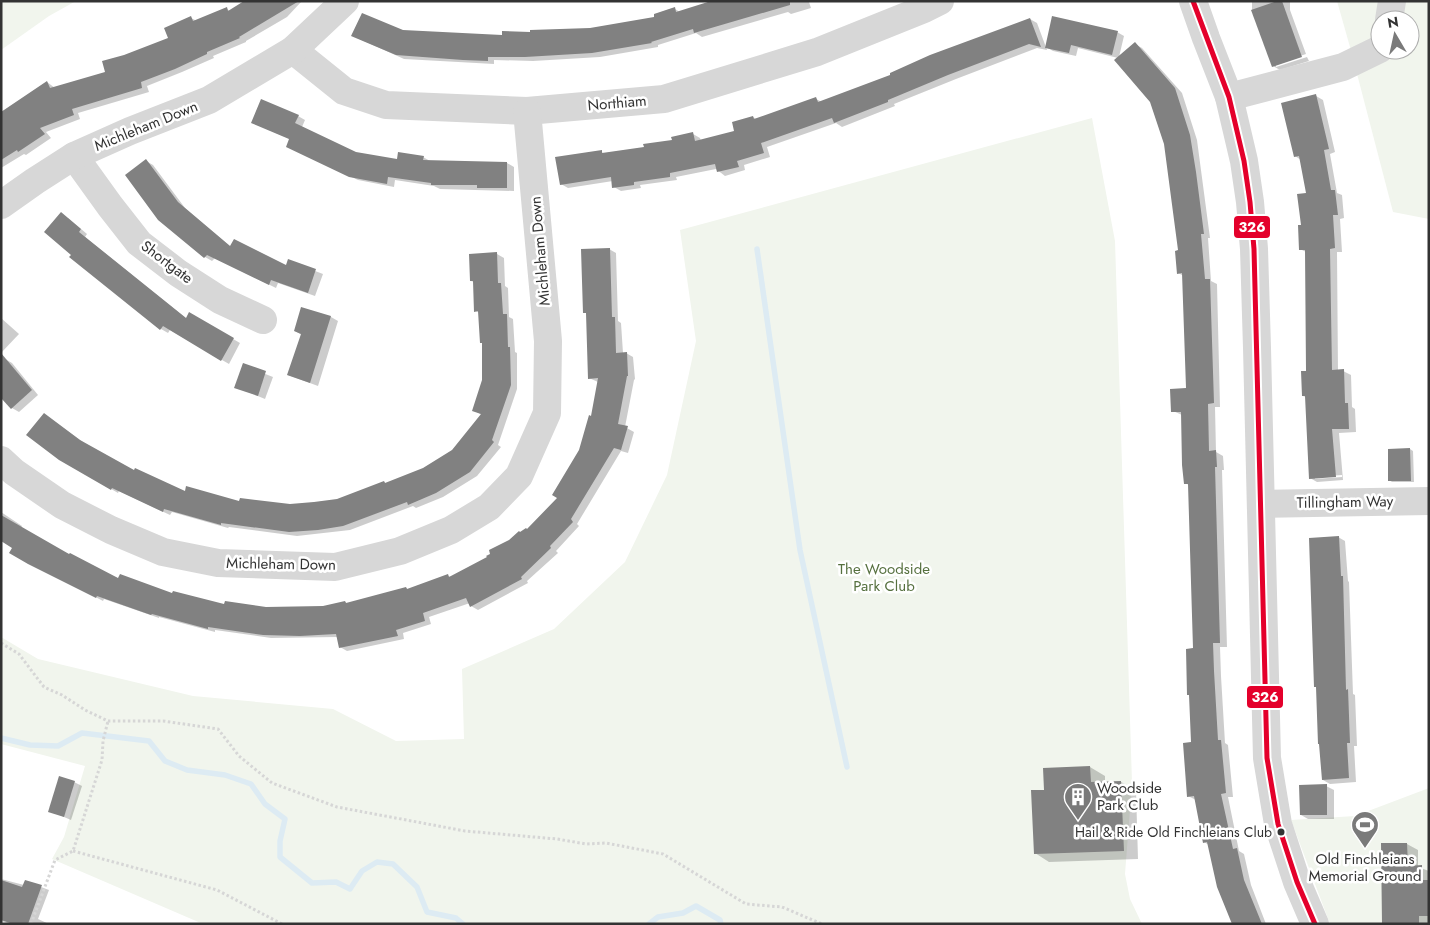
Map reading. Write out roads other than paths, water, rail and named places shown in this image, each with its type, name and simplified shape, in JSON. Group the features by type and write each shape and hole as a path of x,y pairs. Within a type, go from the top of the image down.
{"street":[{"name":"Michleham Down","path":"1,205 34,181 74,156 130,131 209,100 293,50 345,1"},
{"name":"Northiam","path":"293,50 344,91 386,106 527,111 664,99 817,52 924,10 940,1"},
{"path":"1193,1 1229,97 1244,161 1252,221 1267,758 1278,824 1297,882 1315,924"},
{"path":"1229,97 1343,67 1370,54"},
{"name":"Michleham Down","path":"1,460 14,472 62,506 110,530 163,552 218,563 335,567 400,551 451,530 489,507 519,476 547,413 548,341 527,111"},
{"name":"Shortgate","path":"74,156 139,243 178,274 213,296 263,320"},
{"name":"Tillingham Way","path":"1261,504 1429,501"}],"waterway":[{"path":"757,249 800,550 847,767"},
{"path":"1,738 30,745 58,746 82,733 149,741 165,761 187,770 225,775 251,784 265,804 285,819 280,841 280,857 312,883 336,882 350,889 362,871 377,862 393,864 417,887 427,912 456,918 463,924"},
{"path":"649,924 658,917 683,913 696,906 720,920 721,924"}],"place":[{"name":"Woodside Park Club","path":"1078,821"},
{"name":"Hail & Ride Old Finchleians Club","path":"1281,832"},
{"name":"Old Finchleians Memorial Ground","path":"1365,849"}],"park label":[{"name":"The Woodside Park Club","path":"884,578"}]}
